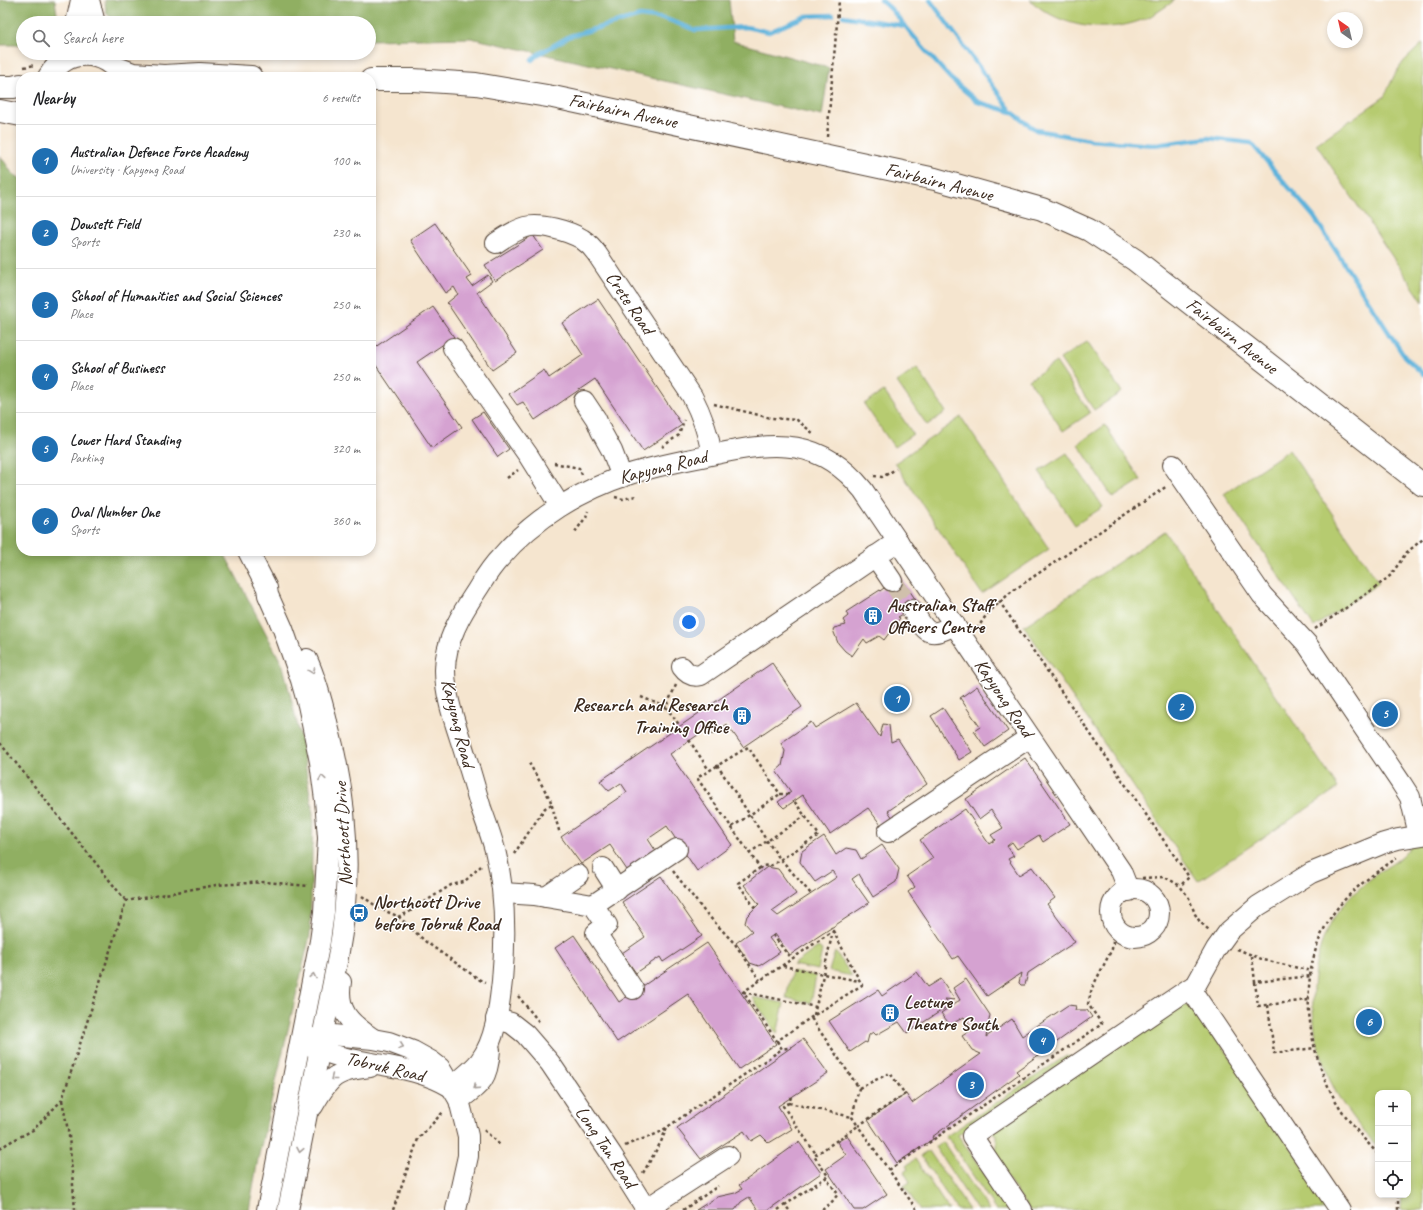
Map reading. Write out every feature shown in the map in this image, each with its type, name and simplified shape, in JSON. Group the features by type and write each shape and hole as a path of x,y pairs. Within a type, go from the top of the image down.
{"main road":[{"path":"54,66 69,60"},
{"path":"102,60 129,72"},
{"name":"Fairbairn Avenue","path":"376,80 413,80 476,84 553,97 935,179 1042,209 1089,230 1135,260 1423,485"},
{"path":"0,87 13,87 16,83"},
{"path":"0,110 16,114"}],"street":[{"path":"78,16 81,0"},
{"path":"89,0 93,16"},
{"name":"Crete Road","path":"496,243 522,228 536,226 549,227 570,233 583,240 591,247 694,400 705,424 712,454"},
{"path":"453,348 533,461 560,506"},
{"path":"584,401 596,419 612,451 622,477"},
{"name":"Kapyong Road","path":"455,1093 478,1064 490,1042 496,1019 501,989 505,925 503,893 495,848 481,808 450,702 445,670 448,649 458,621 471,598 500,557 538,520 588,491 649,468 712,454 767,445 793,447 816,453 832,461 852,477 863,490 898,541 1121,871 1129,890"},
{"path":"1177,471 1262,595 1302,638 1311,650 1410,797 1418,836 1384,843 1311,873 1258,906 1229,932 1219,944 1192,992"},
{"path":"680,675 688,673 693,676 701,675 898,541"},
{"name":"Northcott Drive","path":"251,556 267,588 268,595 283,629 308,705 326,800 328,838 324,912 306,1015 267,1210"},
{"path":"875,556 892,581"},
{"name":"Northcott Drive","path":"267,588 273,593 287,617 309,664 319,691 341,780 346,836 346,892 343,929 319,1043 288,1210"},
{"path":"912,610 925,629 931,633 938,632 954,625"},
{"path":"888,832 1030,737"},
{"path":"346,836 354,866 354,885 351,928 340,987 340,998 343,1011 348,1019 357,1028 373,1039"},
{"path":"503,893 546,897 594,905 670,854"},
{"path":"603,868 617,890"},
{"path":"546,897 578,875"},
{"path":"594,905 607,925 596,933 633,989"},
{"path":"1022,1210 972,1136 1190,988 1340,1210"},
{"path":"290,1096 299,1079 309,1052 319,1043 310,1036 307,1030 306,1015"},
{"name":"Long Tan Road","path":"496,1019 511,1023 525,1034 550,1063 612,1154 646,1209 728,1156"},
{"name":"Tobruk Road","path":"455,1093 429,1076 331,1054 319,1043 333,1035 373,1039 402,1047 431,1061 440,1068 455,1093 468,1136 468,1156 456,1210"},
{"path":"306,1117 326,1084 336,1075 354,1069 384,1066"}],"path":[{"path":"825,156 839,0"},
{"path":"36,72 54,66"},
{"path":"976,630 987,614 999,601 1177,471"},
{"path":"575,532 586,518 589,507"},
{"path":"1302,638 1375,588 1391,575 1406,553 1423,539"},
{"path":"999,601 1189,877 1180,886"},
{"path":"666,707 680,675"},
{"path":"641,697 666,707 680,726"},
{"path":"689,740 709,770"},
{"path":"0,743 126,901"},
{"path":"760,868 697,778 748,746 780,794"},
{"path":"529,763 550,799 560,834"},
{"path":"717,765 767,841 811,894"},
{"path":"732,827 780,794 789,794"},
{"path":"755,908 738,883 762,866 772,865 819,835 794,801"},
{"path":"749,853 805,816"},
{"path":"1375,1151 1354,1127 1338,1105 1329,1088 1315,1048 1310,1023 1309,1000 1311,971 1317,947 1338,907 1356,888 1402,853 1418,836"},
{"path":"670,854 704,911 735,944 760,980"},
{"path":"126,901 216,885 266,882 298,885"},
{"path":"363,896 379,908 399,917 426,942 480,980 501,989"},
{"path":"0,1149 8,1143 33,1130 62,1100 126,901"},
{"path":"743,992 782,966 832,929"},
{"path":"814,1016 832,929"},
{"path":"777,1041 862,985 832,929"},
{"path":"773,935 790,959"},
{"path":"889,1170 1102,1024 1088,1004 1092,988 1112,949 1114,935"},
{"path":"1241,951 1278,964 1311,971"},
{"path":"1252,956 1258,1006 1309,1000"},
{"path":"782,966 859,981"},
{"path":"1255,982 1311,976"},
{"path":"743,992 816,1007"},
{"path":"743,992 782,1049"},
{"path":"1268,1005 1274,1053 1315,1048"},
{"path":"811,1018 859,1088 852,1117"},
{"path":"619,1149 633,1142 650,1138 782,1049 792,1047"},
{"path":"816,1154 905,1094 890,1073 859,1088"},
{"path":"393,1210 418,1139 450,1106 455,1093"},
{"path":"789,1103 791,1097"},
{"path":"62,1100 69,1136 75,1210"},
{"path":"822,1210 831,1203 838,1194 826,1178 828,1176 814,1156 816,1154 783,1106 789,1103 852,1117 916,1210"},
{"path":"480,1124 484,1130 500,1145"},
{"path":"778,1210 826,1178"},
{"path":"683,1210 718,1186"},
{"path":"1398,1198 1398,1210"},
{"path":"785,1206 789,1210"}],"green space":[{"path":"0,0 55,0 56,16 16,16 16,45 0,45"},
{"path":"105,0 729,0 733,41 829,68 822,116 471,38 376,40 376,16 109,16 106,13"},
{"path":"1030,0 1175,0 1149,17 1134,23 1103,27 1071,23 1043,10"},
{"path":"1423,43 1423,302 1316,144 1384,97 1395,74 1404,61"},
{"path":"0,155 12,173 16,176 16,556 226,556 283,666 301,739 313,813 310,935 258,1159 249,1210 0,1210"},
{"path":"1087,341 1122,392 1094,410 1060,359"},
{"path":"1056,362 1090,413 1063,431 1029,380"},
{"path":"917,368 946,412 927,425 897,382"},
{"path":"884,391 913,434 894,447 864,404"},
{"path":"961,417 1049,549 982,594 895,463"},
{"path":"1105,425 1141,480 1113,498 1078,444"},
{"path":"1289,450 1379,583 1314,627 1224,494"},
{"path":"1067,453 1103,507 1075,525 1039,471"},
{"path":"1165,531 1338,788 1198,881 1024,626"},
{"path":"1423,842 1423,1210 1401,1210 1402,1198 1411,1198 1411,1090 1375,1090 1375,1144 1358,1125 1336,1093 1330,1079 1319,1050 1314,1024 1313,989 1318,954 1331,922 1341,908 1365,883 1402,856 1412,843"},
{"path":"818,947 822,950 818,970 793,965"},
{"path":"835,951 852,976 829,971"},
{"path":"792,971 816,976 811,1003 786,998"},
{"path":"752,997 784,1003 777,1034"},
{"path":"1179,1002 1187,1006 1194,1004 1335,1210 1029,1210 991,1153 997,1148 997,1135 989,1130"},
{"path":"1066,1056 1071,1057 958,1135 1009,1210 996,1210 948,1138 947,1139 945,1137"},
{"path":"943,1142 989,1210 977,1210 935,1147"},
{"path":"929,1151 969,1210 957,1210 921,1156"},
{"path":"915,1159 949,1210 920,1210 904,1186 910,1182 904,1172 908,1169 906,1166"}],"building":[{"path":"435,223 472,276 467,279 472,286 488,275 492,281 477,292 517,353 492,370 447,303 458,294 454,287 445,293 410,240"},
{"path":"533,235 543,250 495,281 485,265"},
{"path":"598,299 682,425 643,451 595,379 535,420 523,402 517,405 509,394 544,370 549,378 583,355 562,323"},
{"path":"433,307 454,337 417,362 462,427 432,448 376,365 376,347"},
{"path":"483,412 509,449 498,457 472,419"},
{"name":"Australian Staff Officers Centre","path":"900,576 919,605 898,617 900,618 884,640 879,636 867,643 864,639 852,656 838,643 833,630 834,628 846,625 843,620 848,616 846,612 880,591"},
{"path":"772,663 802,707 743,747 727,724 713,735 708,728 670,754 732,845 697,871 667,826 648,839 657,853 629,873 610,845 581,864 561,837 627,792 621,783 609,791 600,781"},
{"path":"977,686 1008,731 985,747 974,731 980,727 960,698"},
{"path":"856,703 880,737 883,724 889,725 891,742 898,739 927,784 888,811 893,818 881,825 868,808 830,834 803,795 784,808 778,802 791,792 776,771 782,766 785,751 781,743 811,722 815,728"},
{"path":"943,708 972,752 959,760 931,716"},
{"path":"1025,758 1070,824 1043,842 1039,835 1017,849 1012,842 1007,846 1014,856 1008,859 1019,875 1032,867 1055,898 1047,904 1075,942 1028,973 1025,985 1021,985 1019,983 1021,973 987,996 958,956 953,959 908,892 915,887 907,876 933,858 920,840 965,809 989,844 995,840 991,835 1003,828 991,810 979,819 966,799"},
{"path":"824,836 836,855 846,848 856,850 861,859 882,845 899,869 896,882 873,897 859,874 852,879 869,903 790,955 775,934 769,938 780,952 759,966 750,963 736,943 752,931 745,923 747,916 759,904 744,885 767,867 778,869 796,894 772,911 778,916 837,877 832,871 815,882 800,862 802,851"},
{"path":"661,876 702,936 663,962 660,957 636,973 622,953 645,937 622,902"},
{"path":"574,935 619,1002 707,943 776,1044 739,1069 688,994 617,1042 555,948"},
{"name":"Lecture Theatre South","path":"917,972 928,987 941,979 955,1000 945,999 950,1005 907,1033 899,1022 876,1035 873,1032 869,1035 867,1043 865,1042 850,1052 829,1021 878,990 882,996"},
{"path":"966,979 990,1015 986,1037 1012,1019 1022,1036 1068,1005 1076,1006 1075,1010 1087,1010 1092,1017 1016,1071 1019,1074 932,1137 933,1139 897,1163 868,1120 906,1094 912,1103 981,1054 972,1050 962,1036 973,1029 964,1017 950,1025 941,1013 960,1000 953,988"},
{"path":"803,1039 828,1073 778,1106 792,1129 769,1143 761,1135 751,1141 744,1131 701,1159 677,1128"},
{"path":"847,1136 887,1194 863,1210 854,1210 826,1169 846,1155 837,1142"},
{"path":"799,1142 821,1173 768,1210 758,1210 749,1197 741,1202 735,1210 696,1210 717,1197 735,1193 742,1189 739,1185"}],"waterway":[{"path":"881,0 891,9 950,78 978,102 1012,112"},
{"path":"930,0 1012,112 1036,130 1089,140 1154,145 1208,138 1251,143 1314,217 1404,356 1423,374"},
{"path":"532,60 537,55 570,36 640,16 666,19 695,30 746,27 769,32 806,16 833,15"},
{"path":"843,16 905,26"}],"tunnel":[{"path":"892,581 912,610"}],"place":[{"name":"Australian Staff Officers Centre","path":"873,616"},
{"name":"Australian Defence Force Academy","path":"897,699"},
{"name":"Dowsett Field","path":"1181,707"},
{"name":"Lower Hard Standing","path":"1385,714"},
{"name":"Research and Research Training Office","path":"742,716"},
{"name":"Northcott Drive before Tobruk Road","path":"359,913"},
{"name":"Lecture Theatre South","path":"890,1013"},
{"name":"Oval Number One","path":"1369,1022"},
{"name":"School of Business","path":"1042,1041"},
{"name":"School of Humanities and Social Sciences","path":"971,1085"}]}
